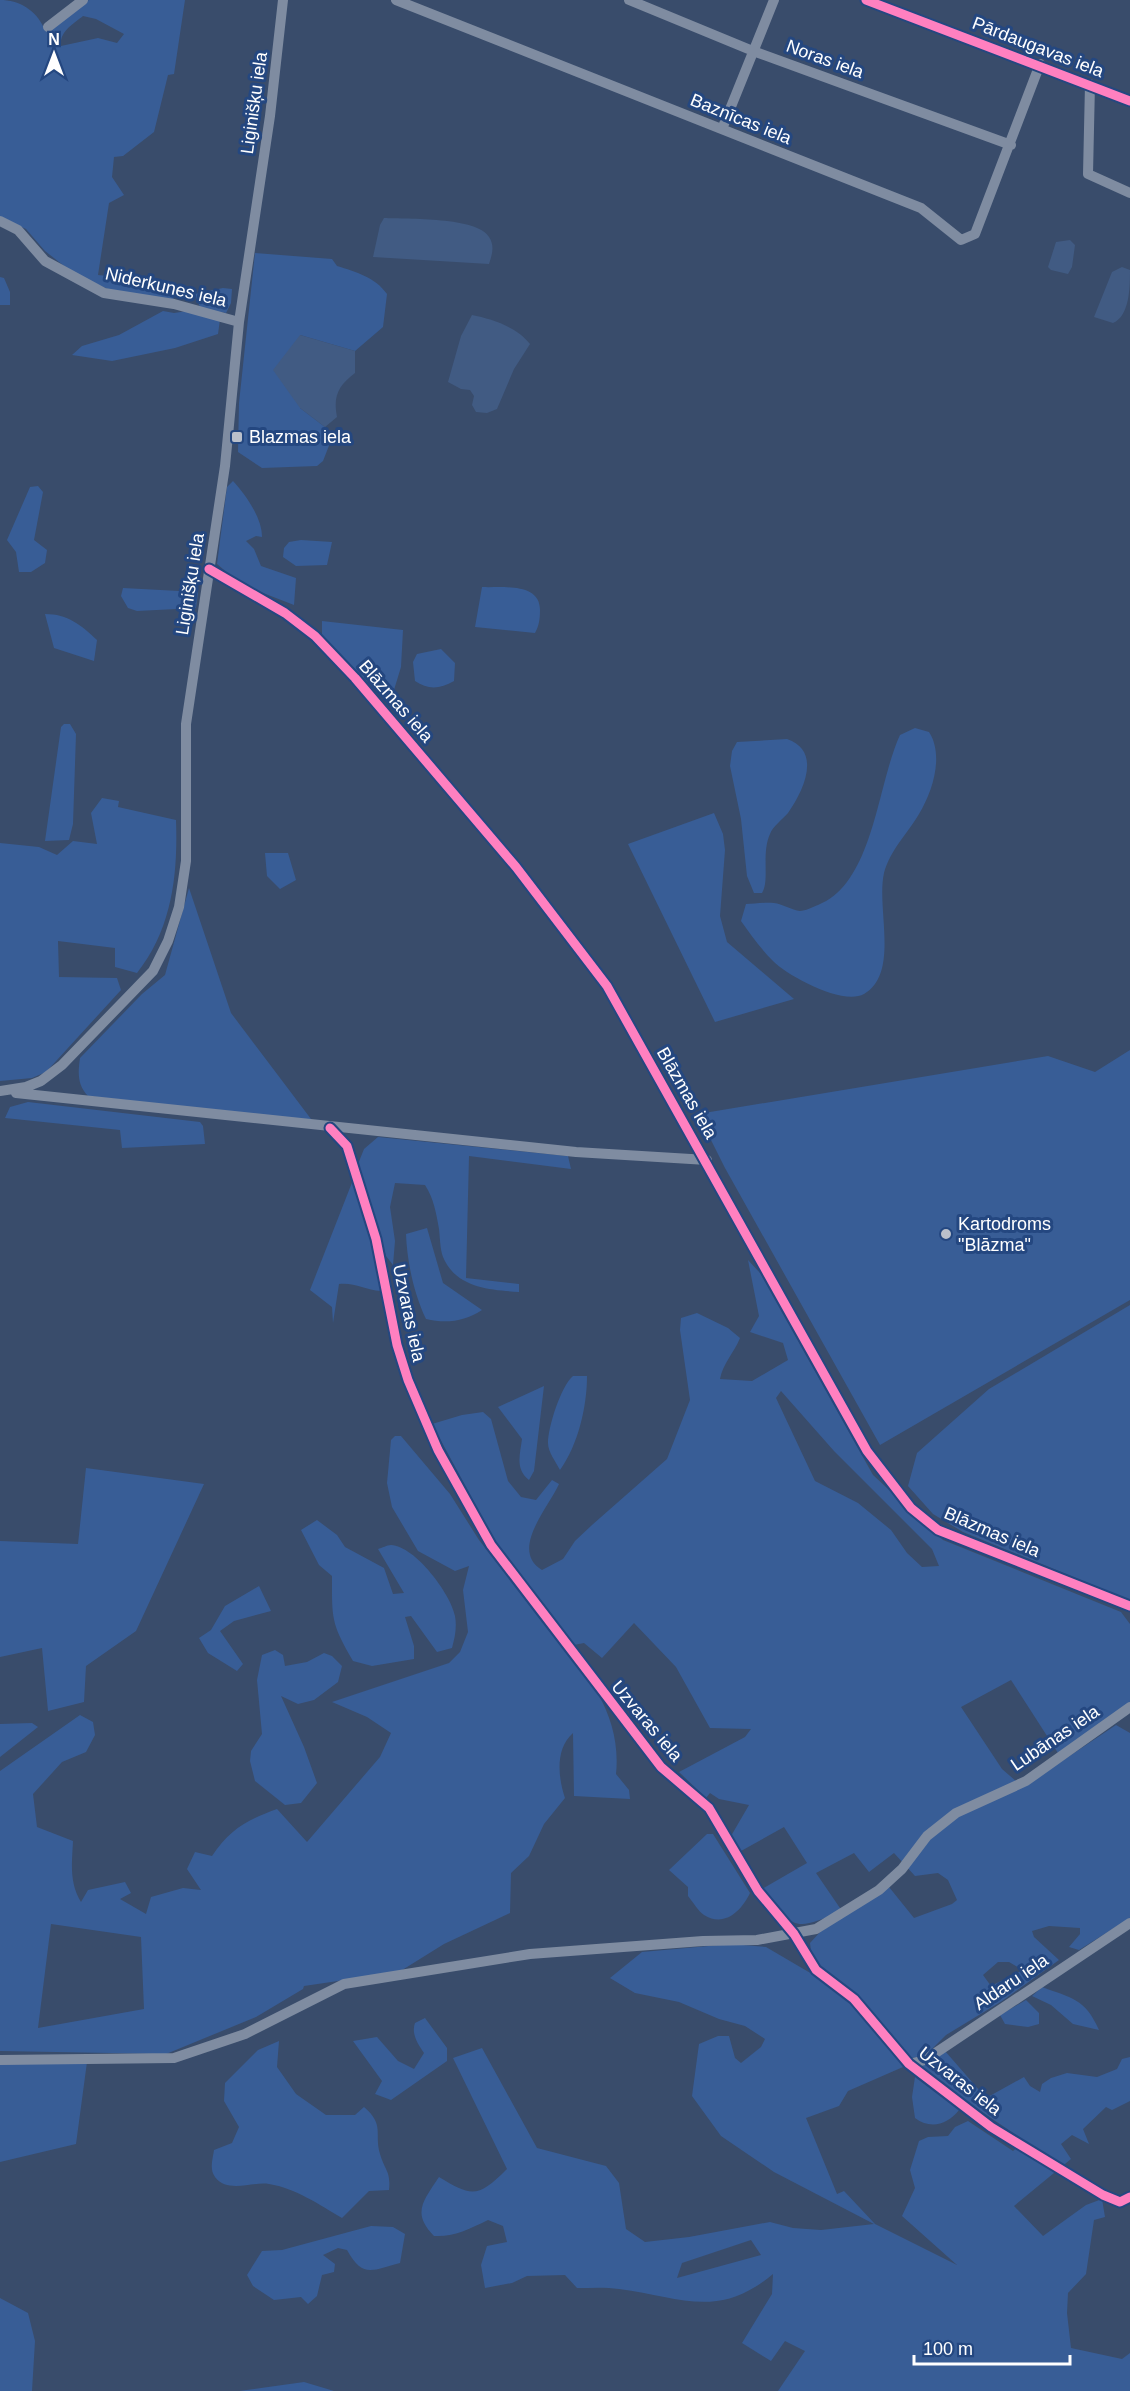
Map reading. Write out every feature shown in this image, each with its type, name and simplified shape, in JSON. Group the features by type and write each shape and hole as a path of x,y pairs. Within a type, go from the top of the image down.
{"street":[{"path":"48,27 82,0"},
{"name":"Liginišķu iela","path":"2,1091 26,1087 41,1081 62,1065 153,971 168,941 179,907 186,861 186,724 225,466 238,322 270,116 283,0"},
{"name":"Baznīcas iela","path":"396,0 921,208 962,240 975,234 1011,145"},
{"name":"Noras iela","path":"629,0 753,51 1011,145"},
{"path":"722,129 774,0"},
{"name":"Pārdaugavas iela","path":"866,0 1130,100"},
{"path":"1011,145 1040,64"},
{"path":"1090,84 1088,174 1130,193"},
{"name":"Niderkunes iela","path":"0,221 18,230 45,261 104,293 174,304 238,322"},
{"name":"Blāzmas iela","path":"209,569 285,613 315,636 355,678 516,867 607,986 707,1160 867,1451 911,1508 938,1530 1128,1607"},
{"path":"2,1091 330,1128 576,1152 707,1160"},
{"name":"Uzvaras iela","path":"330,1128 347,1146 376,1239 397,1345 408,1380 438,1450 491,1545 661,1767 709,1808 758,1891 794,1934 816,1970 854,1999 909,2064 991,2127 1125,2200"},
{"name":"Lubānas iela","path":"0,2060 174,2058 245,2034 344,1984 531,1954 703,1941 757,1940 816,1929 847,1912 894,1876 927,1836 956,1813 1026,1781 1130,1707"},
{"name":"Aldaru iela","path":"909,2064 925,2060 1130,1923"}],"shaded area":[{"path":"0,0 7,0 26,7 32,11 44,28 89,0 185,0 174,74 168,75 154,132 123,156 114,157 112,177 124,195 109,203 98,275 176,283 173,301 112,291 73,273 45,251 26,229 0,217","holes":["83,16 96,19 124,34 117,43 98,38 61,46 64,32 75,22"]},
{"path":"384,218 441,220 457,222 482,230 492,244 489,264 373,257 380,225"},
{"path":"1070,240 1075,245 1072,267 1068,274 1051,270 1048,267 1056,242"},
{"path":"255,253 332,259 337,266 371,279 387,294 383,327 355,351 300,335 300,408 325,427 332,438 323,461 317,466 262,468 238,452 239,403"},
{"path":"1122,267 1130,270 1128,300 1123,314 1113,323 1094,317 1112,272"},
{"path":"0,277 4,278 10,292 10,305 0,305"},
{"path":"223,288 232,289 231,303 226,313 221,312 218,334 175,348 112,361 72,355 82,346 119,335 163,311 174,313 201,309 194,294"},
{"path":"472,315 496,321 511,328 530,344 514,369 497,409 487,413 476,412 472,405 474,396 470,390 461,389 448,382 461,336"},
{"path":"300,335 355,351 355,373 344,382 338,392 337,417 325,427 300,408 273,370"},
{"path":"233,481 252,507 261,530 262,537 256,536 246,541 254,549 261,566 296,578 294,605 242,585 217,564 227,487"},
{"path":"38,486 43,492 34,540 47,550 45,563 31,572 19,572 16,552 7,540 30,487"},
{"path":"301,540 332,542 327,565 296,566 283,557 284,548 289,542"},
{"path":"482,587 518,588 534,595 540,610 535,633 475,627"},
{"path":"123,588 198,592 196,608 137,611 128,608 121,596"},
{"path":"45,614 61,616 74,621 97,640 94,661 54,648"},
{"path":"322,621 403,630 401,667 390,703 322,638"},
{"path":"441,649 455,663 454,681 444,686 434,687 415,681 413,662 417,654"},
{"path":"64,724 70,724 76,734 73,824 69,840 45,841 61,727"},
{"path":"915,728 929,732 933,741 936,751 935,773 924,805 895,849 884,873 882,887 885,939 881,971 875,984 864,994 855,997 830,993 791,974 769,956 741,921 746,904 774,903 802,911 818,905 837,893 851,876 862,854 900,735"},
{"path":"787,739 798,745 804,752 807,772 794,804 770,834 766,850 764,888 762,893 754,893 747,876 741,819 730,766 732,751 737,742"},
{"path":"102,798 119,801 118,807 176,820 174,881 165,920 149,956 137,973 115,967 115,948 58,941 59,977 117,978 121,990 46,1072 32,1078 0,1081 0,843 39,847 57,855 73,841 97,844 91,813"},
{"path":"714,813 723,834 725,850 720,916 727,942 794,999 715,1022 628,844"},
{"path":"265,853 288,853 296,880 280,889 267,876"},
{"path":"189,888 231,1013 311,1119 292,1119 88,1096 84,1092 80,1083 80,1058 142,994 165,975"},
{"name":"Kartodroms \"Blāzma\"","path":"1130,1050 1130,1300 880,1445 725,1168 698,1114 1048,1056 1095,1072"},
{"path":"28,1102 200,1122 203,1126 205,1144 122,1148 120,1130 5,1118 10,1107"},
{"path":"378,1137 568,1156 571,1169 469,1156 466,1278 519,1284 519,1292 486,1288 465,1281 456,1275 443,1257 434,1206 425,1185 395,1183 390,1207 395,1241 393,1265 386,1256 358,1164 364,1149"},
{"path":"353,1180 378,1264 381,1291 350,1284 339,1284 333,1323 332,1307 310,1290"},
{"path":"427,1228 443,1283 482,1310 469,1317 455,1320 426,1319 412,1278 406,1234"},
{"path":"748,1260 760,1273 873,1475 943,1540 1121,1612 1130,1624 1130,1702 1058,1753 1011,1680 961,1707 1002,1769 1017,1782 998,1789 955,1815 1041,1775 1116,1725 1130,1733 1130,1918 1079,1950 1069,1947 1080,1934 1080,1928 1049,1926 1032,1931 1034,1937 1059,1960 1002,2001 946,2035 925,2056 912,2058 821,1969 811,1951 810,1943 821,1931 889,1887 914,1918 952,1904 957,1900 948,1880 938,1873 915,1876 894,1853 869,1872 854,1853 816,1873 842,1911 804,1924 789,1920 762,1889 807,1863 784,1827 741,1851 731,1836 749,1805 719,1799 710,1793 706,1798 679,1772 745,1737 751,1729 710,1728 676,1667 634,1623 602,1658 584,1643 574,1645 494,1539 432,1424 462,1415 483,1412 491,1419 508,1481 521,1497 536,1500 552,1480 559,1484 534,1528 530,1540 529,1551 533,1562 542,1570 563,1559 575,1541 667,1459 690,1400 680,1330 681,1318 697,1313 728,1328 740,1338 720,1379 752,1381 788,1360 783,1343 750,1332 759,1316","holes":["781,1391 834,1451 932,1549 939,1566 922,1567 907,1553 891,1530 858,1503 815,1481 776,1398","998,1962 1009,1962 1023,1970 991,1986 983,1975"]},
{"path":"1130,1305 1130,1600 963,1532 933,1514 908,1486 917,1453 989,1389"},
{"path":"573,1376 587,1376 585,1400 572,1449 560,1470 552,1457 548,1443 560,1397"},
{"path":"544,1386 534,1471 529,1480 520,1466 522,1439 498,1407"},
{"path":"395,1436 401,1436 450,1494 479,1540 598,1694 613,1732 616,1774 629,1790 630,1799 574,1796 573,1733 563,1747 561,1755 560,1772 565,1798 544,1824 529,1856 511,1873 510,1913 444,1944 399,1972 304,1986 303,1989 256,2017 166,2054 0,2051 0,1771 80,1715 93,1722 95,1735 86,1752 62,1762 33,1794 37,1827 73,1841 73,1880 81,1902 88,1890 125,1882 131,1893 120,1899 146,1914 151,1897 183,1888 201,1890 187,1869 195,1852 212,1856 233,1832 257,1817 277,1809 307,1842 380,1757 391,1733 367,1717 332,1702 449,1663 460,1652 468,1632 463,1590 469,1566 455,1571 418,1551 392,1507 387,1483 391,1440","holes":["51,1924 141,1937 144,2009 38,2028"]},
{"path":"86,1468 204,1484 136,1631 86,1666 84,1702 48,1711 42,1648 0,1657 0,1541 78,1544"},
{"path":"317,1520 337,1535 345,1547 384,1568 393,1594 404,1593 378,1549 388,1545 400,1547 421,1562 439,1584 452,1607 456,1624 452,1648 437,1652 411,1616 405,1617 414,1646 414,1659 372,1666 353,1661 340,1638 334,1620 332,1576 319,1565 301,1530"},
{"path":"259,1586 271,1611 234,1621 220,1631 243,1664 237,1671 208,1653 199,1638 211,1630 225,1606"},
{"path":"275,1650 283,1655 285,1666 307,1662 324,1653 332,1656 342,1666 338,1682 314,1700 298,1704 281,1696 317,1783 301,1803 285,1805 255,1781 250,1761 251,1751 262,1734 257,1680 262,1655"},
{"path":"32,1723 38,1727 0,1757 0,1724"},
{"path":"707,1834 713,1834 750,1893 737,1911 726,1918 719,1919 704,1915 688,1896 688,1887 669,1870"},
{"path":"731,1944 766,1947 824,1981 850,2000 877,2030 903,2067 848,2091 839,2106 806,2118 837,2194 844,2191 875,2224 957,2265 902,2216 915,2188 910,2170 919,2141 928,2137 948,2136 955,2127 968,2121 1013,2151 1025,2141 914,2066 945,2051 986,2098 1024,2077 1030,2086 1040,2092 1042,2084 1051,2078 1067,2073 1097,2077 1117,2069 1122,2059 1130,2057 1130,2101 1112,2110 1106,2107 1083,2129 1089,2144 1072,2135 1061,2144 1071,2159 1014,2206 1043,2236 1086,2205 1102,2199 1105,2217 1094,2220 1086,2274 1068,2293 1067,2313 1071,2348 1122,2359 1130,2353 1130,2391 778,2391 805,2351 785,2341 771,2361 742,2343 772,2294 773,2274 753,2288 734,2297 699,2302 614,2288 577,2288 565,2275 527,2276 512,2283 485,2288 481,2265 487,2246 507,2242 503,2226 488,2220 455,2234 434,2236 427,2228 422,2213 425,2200 439,2177 459,2188 475,2191 489,2185 507,2169 453,2058 482,2048 537,2148 606,2166 619,2183 626,2229 645,2242 689,2237 770,2222 793,2228 821,2230 874,2224 774,2172 721,2136 692,2096 699,2044 718,2036 729,2036 735,2058 741,2063 761,2047 765,2039 745,2026 719,2019 679,2002 635,1993 610,1978 642,1952","holes":["751,2240 761,2255 677,2278 682,2263"]},
{"path":"1042,1987 1069,1997 1082,2005 1094,2019 1099,2030 1073,2024 1051,2005 1032,1996"},
{"path":"1026,2000 1039,2013 1039,2024 1028,2027 1005,2024 1000,2015"},
{"path":"425,2018 447,2048 447,2061 391,2100 375,2094 382,2081 353,2041 377,2037 398,2061 414,2069 424,2053 416,2039 414,2027 415,2023"},
{"path":"279,2041 277,2067 296,2094 326,2115 355,2115 364,2107 377,2124 378,2147 388,2175 389,2190 369,2191 342,2218 288,2189 269,2184 227,2185 220,2182 213,2174 214,2150 232,2143 239,2127 224,2101 225,2083 258,2050"},
{"path":"87,2062 76,2144 0,2162 0,2064"},
{"path":"915,2077 959,2110 955,2115 939,2124 927,2124 915,2118 912,2097"},
{"path":"371,2226 393,2227 405,2234 400,2263 375,2270 363,2269 347,2250 338,2248 323,2255 335,2264 334,2272 322,2275 317,2296 308,2304 301,2297 274,2300 253,2286 247,2275 262,2251 282,2250"},
{"path":"0,2298 28,2313 35,2341 32,2391 0,2391"},
{"path":"304,2382 334,2391 239,2391"}],"cycle path":[{"path":"866,0 1130,101"},
{"path":"209,569 285,613 315,636 355,678 516,867 607,986 867,1451 911,1508 938,1530 1130,1606"},
{"path":"330,1128 347,1146 376,1239 397,1345 408,1380 438,1450 491,1545 661,1767 709,1808 758,1891 794,1934 816,1970 854,1999 909,2064 991,2127 1103,2195 1120,2202 1130,2197"}],"place":[{"name":"Blazmas iela","path":"237,437"},
{"name":"Kartodroms \"Blāzma\"","path":"946,1234"}]}
